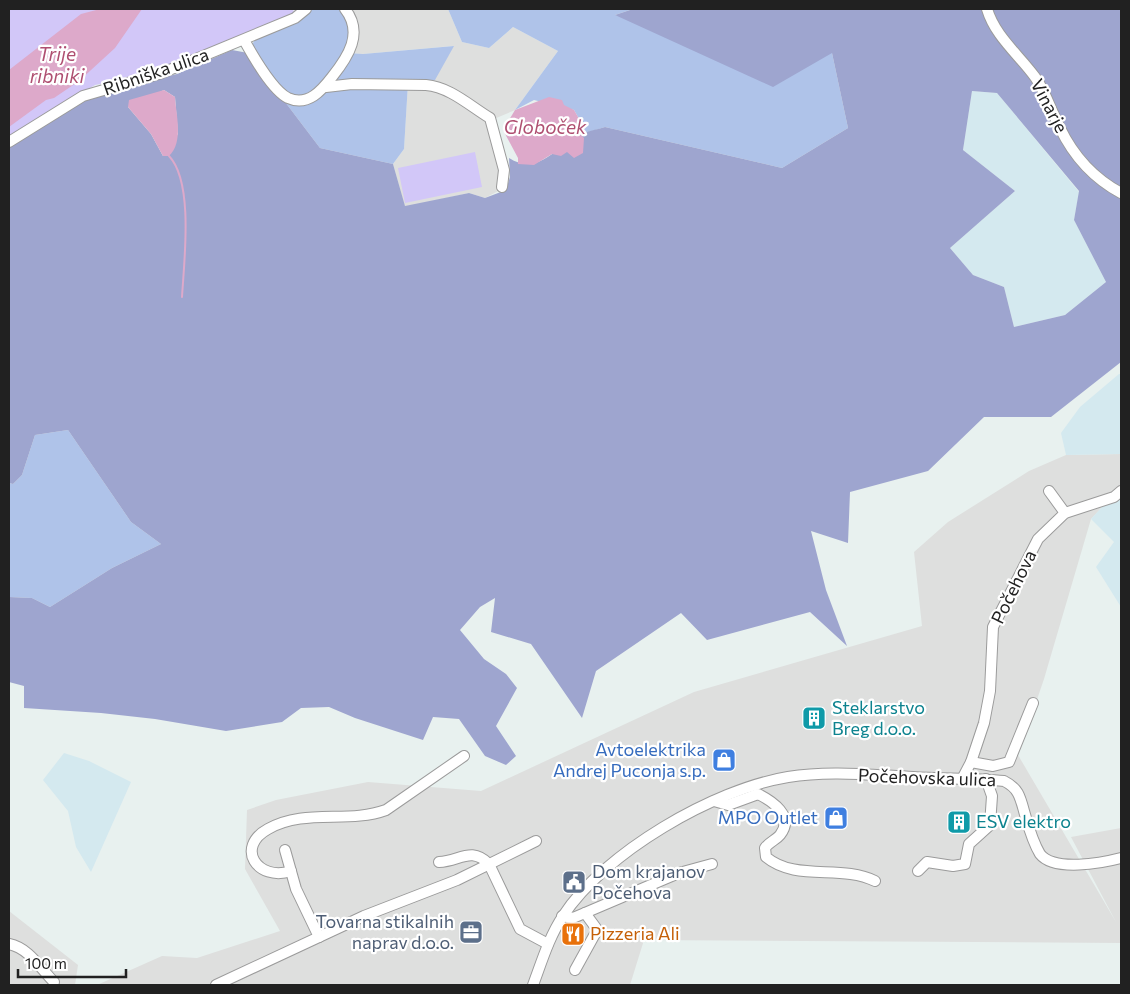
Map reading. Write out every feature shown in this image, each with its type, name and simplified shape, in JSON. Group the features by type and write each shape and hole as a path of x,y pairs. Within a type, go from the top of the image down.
{"street":[{"name":"Ribniška ulica","path":"9,142 83,96 156,75 295,18 306,9"},
{"path":"244,40 260,66 286,97 301,101 310,99 326,87 348,58 352,46 352,20 345,9"},
{"name":"Vinarje","path":"987,9 991,21 1007,45 1044,91 1060,128 1082,163 1102,183 1121,193"},
{"path":"326,87 352,84 426,85 435,86 451,93 490,118 504,170 502,187"},
{"path":"1049,491 1065,513"},
{"name":"Počehova","path":"967,769 984,723 990,691 994,628 1038,539 1065,513 1114,497 1121,491"},
{"path":"967,769 1009,762 1034,704"},
{"path":"291,871 281,874 271,873 257,866 252,850 255,839 260,834 276,825 308,816 374,814 386,810 464,756"},
{"name":"Počehovska ulica","path":"533,985 548,944 562,916 576,898 610,864 638,842 714,801 765,782 810,774 967,769 986,779 1004,781 1012,785 1020,794 1035,844 1042,856 1058,863 1073,865 1100,863 1121,858"},
{"path":"918,870 927,862 953,866 965,864 969,844 990,824 992,796 986,779"},
{"name":"Počehovska ulica","path":"714,801 728,805 758,794 779,806 784,817 783,829 780,835 765,848 766,857 772,862 792,870 849,873 874,881"},
{"path":"216,985 364,916 457,880 536,842"},
{"path":"285,850 306,913 319,937"},
{"path":"439,862 472,854 484,859 489,864 520,929 548,944"},
{"path":"562,916 573,918 679,873 712,864"},
{"path":"576,970 596,932 594,924 585,913"},
{"path":"9,944 30,956 54,982"}],"shaded area":[{"path":"9,9 293,9 294,13 141,76 95,85 9,138"},
{"path":"312,9 342,10 351,30 348,53 363,54 454,46 435,80 408,83 404,149 393,164 320,148 248,53 254,41 304,17"},
{"path":"340,9 448,9 462,42 489,48 513,27 558,51 515,110 494,119 504,188 485,198 469,193 405,207 393,164 404,149 408,83 453,46 363,54 348,53 342,10"},
{"path":"448,9 633,9 615,15 832,53 848,128 782,168 605,127 579,135 582,124 574,110 534,100 515,110 558,51 513,27 489,48 462,42"},
{"path":"633,9 1121,9 1121,362 1051,417 984,417 928,471 850,492 848,543 811,531 826,590 847,646 810,612 707,640 681,613 596,671 582,718 531,644 491,632 495,598 480,607 460,630 484,659 506,674 517,688 496,726 516,756 506,765 485,756 459,719 433,717 423,740 355,718 329,707 301,708 282,722 226,731 155,719 24,708 24,686 9,682 9,597 32,598 50,607 112,568 161,544 131,522 68,430 35,435 22,475 13,484 9,483 9,146 31,134 84,97 177,74 232,50 248,53 320,148 393,164 405,206 469,193 485,198 506,190 510,177 509,158 519,163 537,162 545,159 581,134 605,127 782,168 848,128 832,53 773,87 615,15","holes":["164,90 175,97 178,134 163,156 151,134 128,107","972,91 997,93 1079,191 1074,220 1106,282 1065,315 1014,327 1004,287 973,275 950,248 1015,191 963,150"]},
{"path":"972,91 997,93 1079,192 1074,220 1106,282 1065,315 1014,327 1004,287 973,275 950,248 1015,191 963,150"},
{"path":"475,152 482,187 405,203 398,168"},
{"path":"1121,374 1121,454 1066,455 1061,433 1080,407"},
{"path":"68,430 131,522 161,544 112,568 50,607 32,598 9,597 9,483 13,484 22,475 35,435"},
{"path":"1121,454 1121,501 1117,498 1102,507 1091,519 1044,679 1018,755 1116,922 1071,837 1121,828 1121,943 644,940 630,985 97,985 162,956 197,958 280,931 245,869 247,810 276,800 368,782 481,791 694,692 922,626 914,552 948,522 1029,471 1066,455"},
{"path":"1117,497 1121,501 1121,607 1096,567 1114,542 1091,519 1102,507"},
{"path":"64,753 89,761 131,782 91,872 76,847 68,811 43,780"},
{"path":"9,911 78,965 75,985 9,985"}],"water":[{"name":"Trije ribniki","path":"100,9 142,9 115,48 79,81 54,98 46,100 9,127 9,70 81,14"},
{"path":"164,90 175,97 177,120 178,136 174,150 169,156 163,156 151,134 128,107 129,100"},
{"name":"Globoček","path":"549,97 562,100 564,105 574,110 582,124 580,134 584,138 583,153 574,158 567,152 561,156 552,154 534,165 518,164 518,158 503,130 515,110"}],"waterway":[{"path":"169,156 177,168 185,203 186,223 182,297"}],"place":[{"name":"Steklarstvo Breg d.o.o.","path":"814,718"},
{"name":"Avtoelektrika Andrej Puconja s.p.","path":"724,760"},
{"name":"MPO Outlet","path":"836,818"},
{"name":"ESV elektro","path":"959,822"},
{"name":"Dom krajanov Počehova","path":"574,882"},
{"name":"Tovarna stikalnih naprav d.o.o.","path":"471,932"},
{"name":"Pizzeria Ali","path":"573,934"}]}
